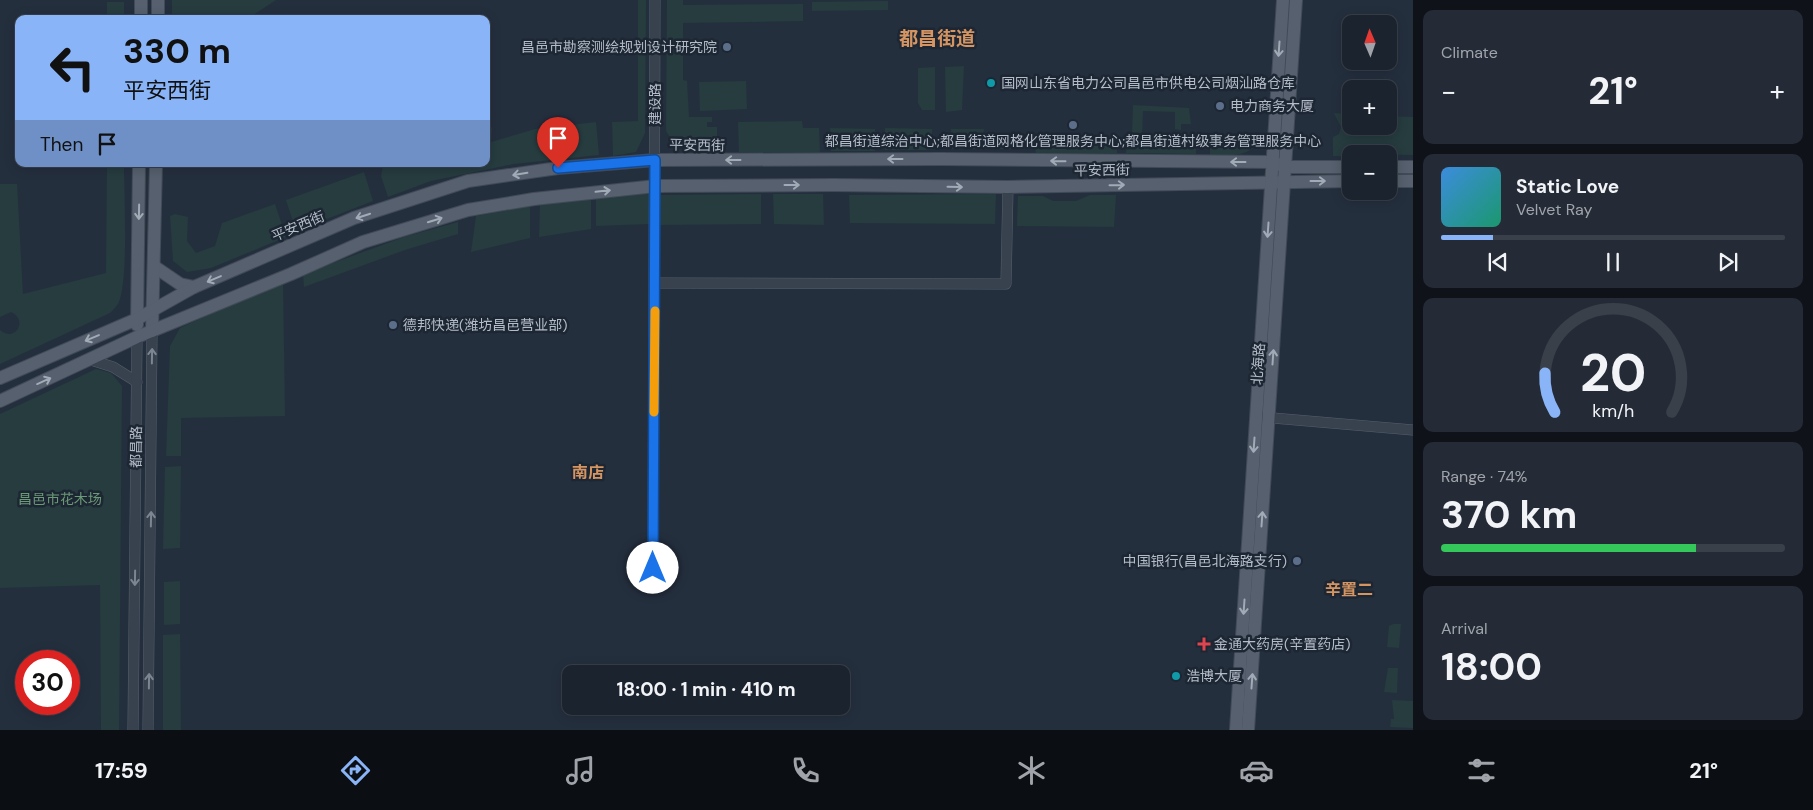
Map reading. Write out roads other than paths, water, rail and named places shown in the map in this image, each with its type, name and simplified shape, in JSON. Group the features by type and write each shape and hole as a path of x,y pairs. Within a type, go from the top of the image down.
{"main road":[{"path":"141,15 142,0"},
{"path":"158,0 158,15"},
{"name":"北海路","path":"1236,730 1282,0"},
{"name":"北海路","path":"1248,730 1296,0"},
{"name":"平安西街","path":"0,378 137,319 194,287 354,218 468,181 558,168 655,160 941,159 1272,162 1286,167 1342,167"},
{"name":"都昌路","path":"137,337 139,167"},
{"name":"都昌路","path":"152,332 156,167"},
{"path":"1397,167 1413,167"},
{"name":"平安西街","path":"0,401 137,337 364,242 468,210 534,199 656,186 834,184 1008,187 1342,181"},
{"path":"1397,181 1413,181"},
{"path":"155,267 180,284 194,287"}],"street":[{"name":"建设路","path":"653,568 656,186 655,0"},
{"path":"655,283 1006,284 1008,187"},
{"name":"都昌路","path":"148,730 152,332"},
{"name":"都昌路","path":"133,730 137,337"},
{"path":"91,360 113,367 137,382"},
{"path":"1256,416 1413,430"}],"place":[{"name":"昌邑市勘察测绘规划设计研究院","path":"727,47"},
{"name":"国网山东省电力公司昌邑市供电公司烟汕路仓库","path":"991,83"},
{"name":"电力商务大厦","path":"1220,106"},
{"name":"都昌街道综治中心;都昌街道网格化管理服务中心;都昌街道村级事务管理服务中心","path":"1073,125"},
{"name":"德邦快递(潍坊昌邑营业部)","path":"393,325"},
{"name":"中国银行(昌邑北海路支行)","path":"1297,561"},
{"name":"金通大药房(辛置药店)","path":"1204,644"},
{"name":"浩博大厦","path":"1176,676"}],"district":[{"name":"都昌街道","path":"937,38"},
{"name":"南店","path":"588,472"},
{"name":"辛置二","path":"1349,589"}],"park label":[{"name":"昌邑市花木场","path":"60,499"}]}
